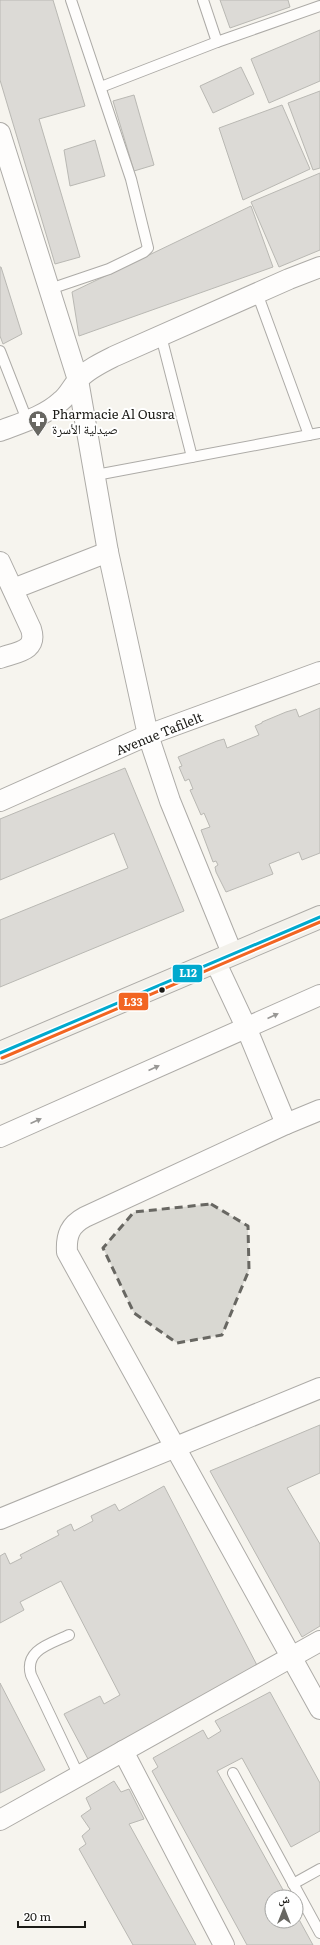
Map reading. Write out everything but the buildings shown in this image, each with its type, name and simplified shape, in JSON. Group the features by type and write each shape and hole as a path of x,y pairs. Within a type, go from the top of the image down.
{"main road":[{"path":"0,1054 320,917"}],"street":[{"path":"0,133 4,160 50,289 78,380 96,475 108,552 148,735 224,957 246,1028 286,1124"},
{"path":"0,432 47,412 61,402 72,390 78,380 92,368 115,356 257,293 320,267"},
{"path":"13,588 108,552"},
{"path":"0,562 31,629 33,639 32,644 28,648 0,658"},
{"name":"Avenue Tafilelt","path":"0,801 148,735 320,672"},
{"path":"0,1137 320,995"},
{"path":"320,1111 286,1124 85,1217 76,1222 69,1231 66,1241 67,1252 71,1261 320,1709"},
{"path":"0,1519 320,1388"},
{"path":"0,1820 320,1640"},
{"path":"123,1751 224,1945"}],"lane":[{"path":"50,289 109,269 144,252 148,248 131,179 71,0"},
{"path":"203,0 217,42"},
{"path":"101,87 217,42 320,6"},
{"path":"257,293 310,435"},
{"path":"161,336 192,457"},
{"path":"0,351 27,420"},
{"path":"96,475 320,433"},
{"path":"69,1635 32,1655 29,1668 79,1776"},
{"path":"233,1774 320,1934"},
{"path":"293,1884 320,1869"}],"highlighted area":[{"path":"211,1204 248,1226 249,1270 222,1335 177,1343 134,1313 103,1248 134,1212"}],"transit line":[{"name":"L12","path":"0,1053 320,917"},
{"name":"L33","path":"2,1058 320,922"}],"place":[{"name":"Pharmacie Al Ousra صيدلية الأسرة","path":"38,437"}]}
